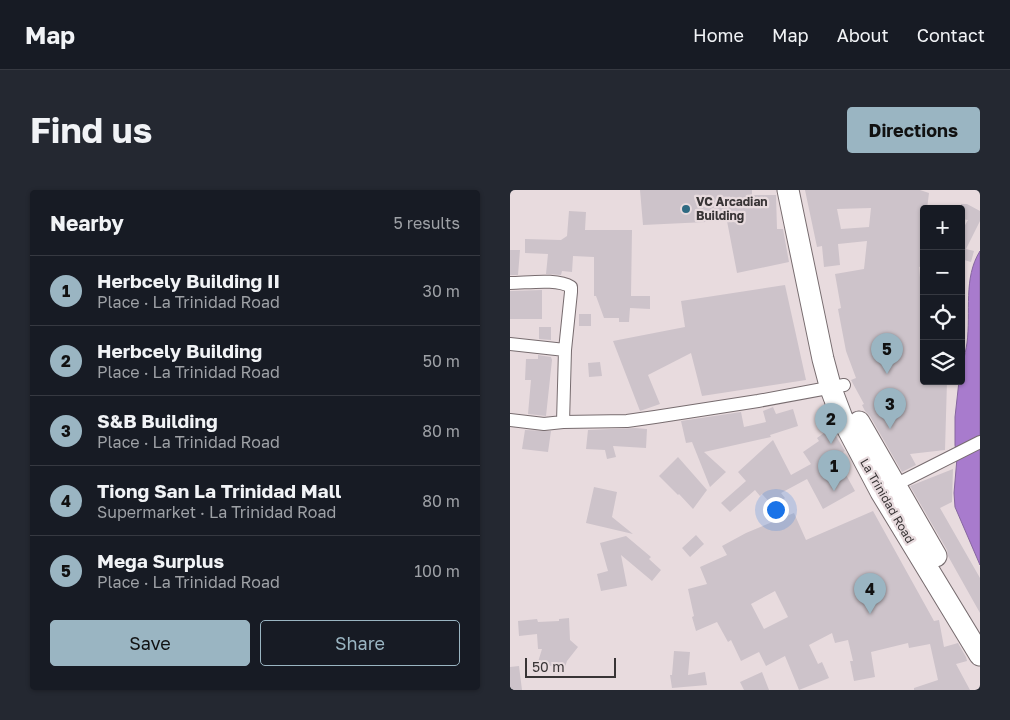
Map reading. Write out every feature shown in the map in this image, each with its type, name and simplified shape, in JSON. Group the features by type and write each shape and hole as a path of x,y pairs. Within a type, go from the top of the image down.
{"highway":[{"name":"La Trinidad Road","path":"788,190 837,387"},
{"name":"La Trinidad Road","path":"802,190 829,327 842,418 888,489 977,638"}],"street":[{"path":"510,283 554,282 571,288 565,350 563,422"},
{"path":"510,344 565,350"},
{"path":"510,420 544,424 627,421 655,418 837,387"},
{"path":"888,489 980,442"}],"shaded area":[{"path":"980,251 980,565 955,507 954,493 957,458 955,417 959,385 965,385 969,284 975,261"}],"building":[{"path":"640,190 752,190 752,195 776,195 777,229 783,229 789,262 737,273 727,221 643,225"},
{"path":"805,190 920,190 929,193 928,205 920,205 920,385 947,385 945,450 910,454 916,465 902,472 870,416 865,411 862,405 864,404 851,380 856,378 846,351 838,309 841,308 835,274 864,269 867,241 838,244 840,265 824,267 822,246 817,247","holes":["871,208 869,227 841,229 837,209"]},
{"path":"967,204 980,211 980,221 966,249 974,251 971,262 965,260 965,225 968,220 965,220 965,205 961,205"},
{"path":"569,211 586,212 585,230 632,230 631,296 650,296 650,309 630,308 629,322 619,322 619,318 604,318 596,296 594,296 594,257 573,256 572,272 562,271 561,275 546,274 548,254 525,253 525,239 561,240 567,236"},
{"path":"510,250 520,250 518,275 510,275"},
{"path":"785,285 806,380 702,396 691,353 648,375 660,404 640,411 613,341 685,327 681,301"},
{"path":"542,290 542,319 510,319 510,291"},
{"path":"579,314 591,314 591,326 579,326"},
{"path":"539,327 551,327 551,340 539,339"},
{"path":"538,355 551,357 552,360 546,416 528,414 531,380 525,380 526,359 538,359"},
{"path":"600,362 602,376 589,377 588,363"},
{"path":"773,407 776,414 793,409 798,426 770,435 771,437 704,452 726,472 710,487 692,442 686,443 681,421 741,412 744,427 766,422 763,411"},
{"path":"831,428 845,451 843,452 848,460 840,464 855,491 823,509 807,479 781,493 785,498 774,507 762,494 760,496 755,490 730,512 721,503 746,481 738,472 773,440 791,475 811,464 803,452 819,441 817,438"},
{"path":"647,429 646,448 613,446 616,457 607,459 605,450 586,449 588,430"},
{"path":"525,430 551,431 548,452 522,449"},
{"path":"678,457 707,490 693,509 659,476"},
{"path":"953,469 952,502 940,508 980,578 980,613 948,556 947,550 910,486"},
{"path":"594,487 617,492 612,517 633,534 586,523"},
{"path":"873,511 934,621 939,620 944,647 958,643 966,657 967,661 956,664 970,690 914,690 914,688 938,680 930,644 909,648 908,643 871,652 875,677 854,681 850,661 853,661 848,640 835,643 832,633 809,645 818,664 822,662 829,678 799,690 785,656 766,666 759,652 741,661 731,640 728,642 717,622 696,631 688,589 707,584 700,567 727,555 722,546 746,533 794,513 806,540","holes":["775,591 788,617 764,629 751,604"]},
{"path":"696,535 704,544 690,557 682,548"},
{"path":"626,536 651,557 649,559 661,570 652,581 621,555 627,586 601,591 597,574 608,571 600,543"},
{"path":"569,618 570,640 578,647 567,661 564,670 538,662 542,649 538,649 537,634 519,636 518,621 537,619 538,622 559,621 559,619"},
{"path":"674,651 690,652 688,675 705,672 707,685 672,688 670,675 672,675"},
{"path":"519,666 522,690 510,690 510,667"},
{"path":"762,672 769,690 744,690 740,682"}],"place":[{"name":"VC Arcadian Building","path":"686,209"},
{"name":"Mega Surplus","path":"887,374"},
{"name":"S&B Building","path":"890,429"},
{"name":"Herbcely Building","path":"831,444"},
{"name":"Herbcely Building II","path":"834,491"},
{"name":"Tiong San La Trinidad Mall","path":"870,614"}]}
